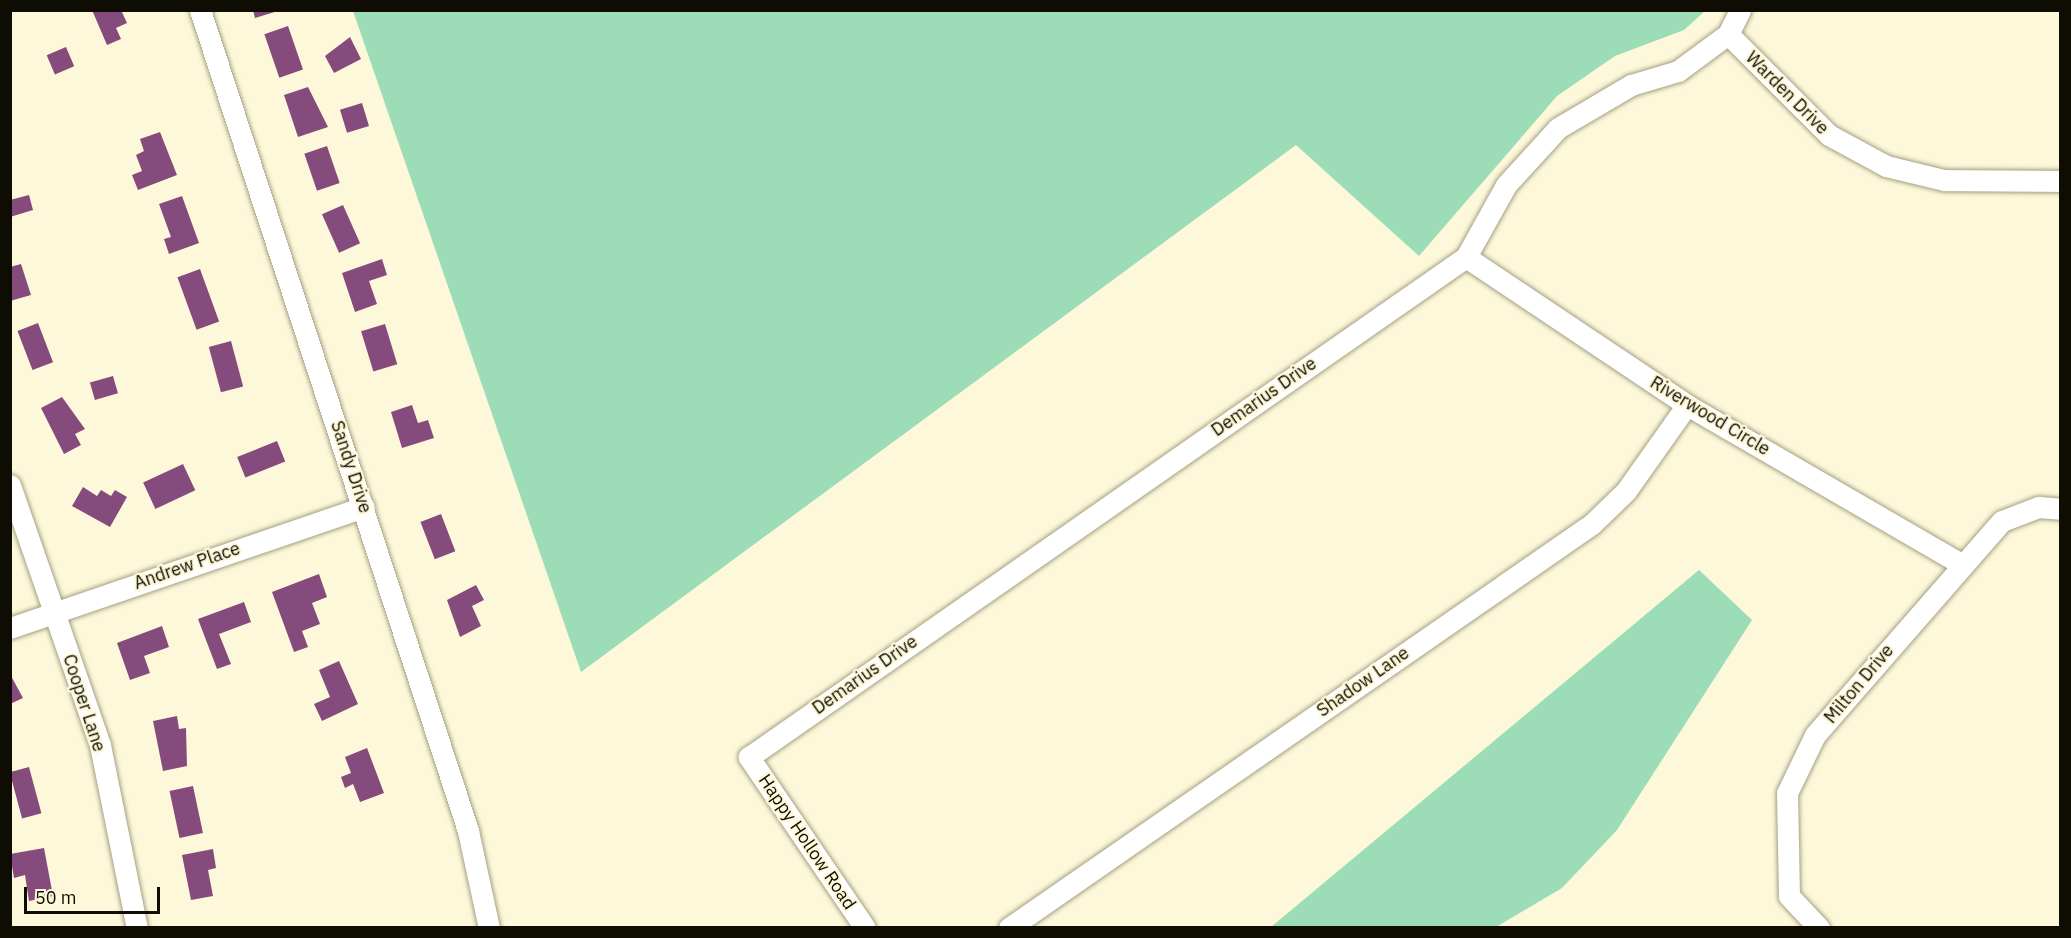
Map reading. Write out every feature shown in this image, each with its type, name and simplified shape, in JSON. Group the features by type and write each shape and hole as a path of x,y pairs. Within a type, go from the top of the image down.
{"street":[{"name":"Sandy Drive","path":"200,10 468,831 489,927"},
{"name":"Demarius Drive","path":"749,757 1466,256 1506,185 1558,128 1631,85 1678,71 1728,34 1740,10"},
{"name":"Warden Drive","path":"1728,34 1829,135 1886,166 1944,180 2061,181"},
{"name":"Riverwood Circle","path":"1466,256 1687,405 1961,564"},
{"name":"Shadow Lane","path":"1009,927 1592,524 1626,491 1687,405"},
{"name":"Cooper Lane","path":"10,485 100,745 137,927"},
{"name":"Andrew Place","path":"10,628 53,611 364,507"},
{"name":"Milton Drive","path":"1819,927 1789,896 1787,793 1815,735 1961,564 2002,521 2039,507 2061,509"},
{"name":"Happy Hollow Road","path":"749,757 865,927"}],"green space":[{"path":"353,10 1705,11 1684,30 1615,56 1557,96 1419,256 1296,145 581,672"},
{"path":"1699,570 1752,620 1617,830 1562,888 1496,927 1271,927"}],"building":[{"path":"92,10 121,10 127,23 116,28 121,39 107,45"},
{"path":"253,10 277,10 278,11 255,18"},
{"path":"288,26 303,69 279,78 264,34"},
{"path":"350,37 361,59 334,73 325,56"},
{"path":"66,47 74,66 55,75 47,55"},
{"path":"308,87 328,127 298,137 284,95"},
{"path":"362,103 369,126 347,133 340,110"},
{"path":"160,132 177,175 138,190 132,175 142,171 136,155 144,151 140,139"},
{"path":"327,146 340,183 317,191 304,154"},
{"path":"29,195 33,210 10,217 10,200"},
{"path":"182,196 199,243 169,254 164,239 171,237 159,204"},
{"path":"343,205 360,243 339,253 322,214"},
{"path":"382,259 387,275 369,281 377,304 355,312 342,273"},
{"path":"21,264 31,295 10,301 10,267"},
{"path":"200,269 219,322 197,330 177,277"},
{"path":"38,323 53,362 33,370 17,331"},
{"path":"385,324 397,364 373,371 361,331"},
{"path":"231,341 243,386 221,392 209,347"},
{"path":"113,376 118,393 95,400 90,383"},
{"path":"62,397 85,429 75,434 81,445 64,454 41,408"},
{"path":"412,405 418,423 428,420 434,438 402,448 391,412"},
{"path":"277,441 285,461 245,478 237,457"},
{"path":"183,464 195,490 155,509 143,483"},
{"path":"83,487 97,496 101,490 111,496 115,490 127,497 110,527 72,506"},
{"path":"441,514 455,551 435,559 420,522"},
{"path":"319,574 327,597 312,603 320,624 302,631 308,647 294,652 272,592"},
{"path":"476,585 484,600 472,606 481,626 460,637 447,600"},
{"path":"244,602 251,622 219,634 231,664 217,669 198,619"},
{"path":"162,626 169,647 144,656 150,673 130,680 117,643"},
{"path":"339,661 358,704 322,721 314,704 330,697 319,670"},
{"path":"10,674 23,698 10,704"},
{"path":"177,716 179,729 186,728 187,766 163,771 153,721"},
{"path":"367,748 384,793 360,802 353,784 345,788 341,777 351,773 345,757"},
{"path":"29,767 41,813 22,819 10,772"},
{"path":"193,786 203,833 180,838 170,791"},
{"path":"44,848 53,896 29,901 25,875 14,878 10,854"},
{"path":"213,849 216,868 208,870 213,896 191,900 182,855"}]}
